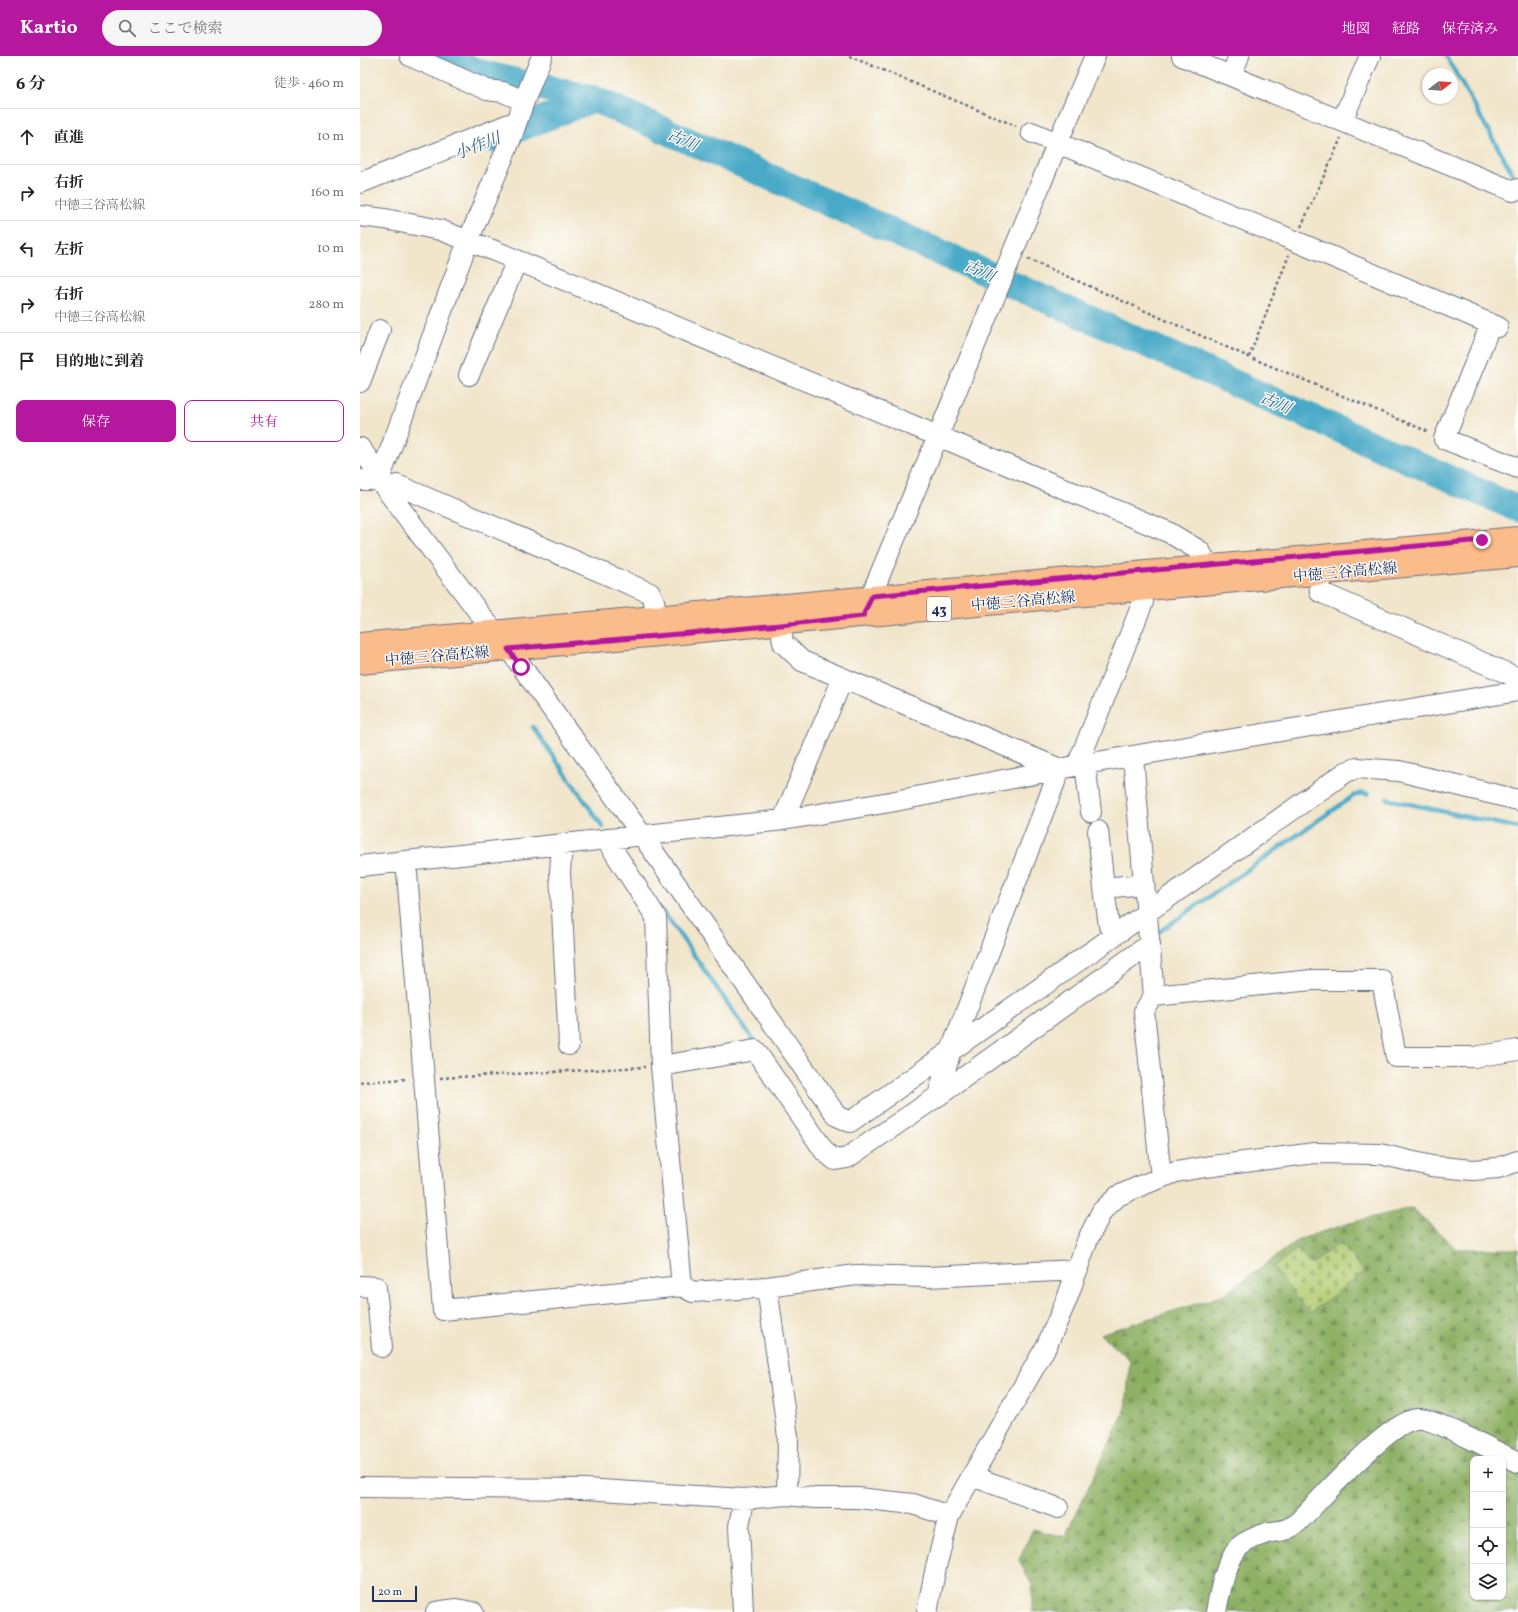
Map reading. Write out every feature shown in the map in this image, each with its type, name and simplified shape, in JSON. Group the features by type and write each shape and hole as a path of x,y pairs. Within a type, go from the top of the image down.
{"main road":[{"name":"中徳三谷高松線","path":"780,615 872,596 1210,575 1319,565 1518,538"},
{"name":"中徳三谷高松線","path":"1319,565 1518,556"},
{"name":"中徳三谷高松線","path":"360,644 493,631 658,626 780,615 863,616 1142,590 1210,575"},
{"name":"中徳三谷高松線","path":"360,663 508,649 658,626"}],"street":[{"path":"410,56 487,90 503,92 525,98"},
{"path":"863,616 1057,144 1095,56"},
{"path":"1182,56 1513,191 1518,189"},
{"path":"1231,76 1239,56"},
{"path":"1342,121 1370,56"},
{"path":"382,482 468,241 539,64"},
{"path":"360,183 514,129"},
{"path":"1024,129 1494,326 1444,439 1518,468"},
{"path":"360,216 385,219 440,230 518,260 1168,532 1200,551 1210,575"},
{"path":"468,375 518,260"},
{"path":"360,382 380,330"},
{"path":"360,448 382,482 508,649 642,835 838,1116 850,1122 1346,772 1357,768 1400,771 1518,800"},
{"path":"360,480 397,485 650,593 654,602 658,626"},
{"path":"1319,565 1320,592 1518,678"},
{"path":"938,1096 951,1050 1143,602 1142,590"},
{"path":"780,615 783,643 802,661 1074,766 1091,812"},
{"path":"783,820 843,678"},
{"path":"360,866 642,835 688,832 783,820 890,802 1074,766 1518,691"},
{"path":"1133,756 1154,996 1144,1011 1161,1178"},
{"path":"1098,831 1109,926"},
{"path":"606,839 656,917 661,1066 682,1286"},
{"path":"562,844 560,872 569,1045"},
{"path":"406,861 443,1310 682,1286 693,1292 767,1287 856,1275 928,1277 1078,1270"},
{"path":"1104,888 1144,884"},
{"path":"661,1066 755,1050 825,1152 835,1160 847,1158 938,1096 1150,944"},
{"path":"1154,996 1312,980 1382,980 1396,1057 1474,1057 1518,1050"},
{"path":"927,1612 936,1567 950,1516 1047,1345 1078,1270 1087,1241 1102,1211 1118,1196 1176,1172 1205,1167 1315,1154 1380,1154 1431,1166 1473,1170 1498,1168 1518,1160"},
{"path":"360,1286 376,1287 382,1347"},
{"path":"767,1287 788,1437 787,1495"},
{"path":"1216,1612 1219,1591 1230,1561 1238,1547 1267,1533 1290,1529 1356,1461 1393,1431 1406,1423 1417,1419 1428,1421 1457,1432 1518,1462"},
{"path":"972,1476 1058,1508"},
{"path":"360,1487 585,1489 744,1499 787,1495 816,1498 858,1498 913,1504 950,1516"},
{"path":"743,1612 739,1526 744,1499"},
{"path":"436,1612 456,1610 473,1612"}],"path":[{"path":"849,56 1024,129"},
{"path":"1011,256 1444,439"},
{"path":"360,1082 661,1066"}],"green space":[{"path":"1412,1208 1457,1249 1518,1249 1518,1612 1032,1612 1032,1585 1019,1560 1033,1529 1065,1537 1126,1408 1130,1360 1100,1334 1222,1296 1300,1239 1356,1221"},
{"path":"1340,1242 1364,1272 1309,1314 1273,1267 1298,1249 1311,1265"}],"waterway":[{"name":"古川","path":"433,56 488,75 594,99 1518,509"},
{"path":"1446,56 1518,183"},
{"name":"小作川","path":"492,139 594,99"},
{"path":"533,727 603,827"},
{"path":"1156,934 1353,796 1362,793 1368,794"},
{"path":"1387,799 1518,828"},
{"path":"663,911 756,1044"}],"route":[{"path":"521,667 508,649 781,625 863,616 872,596 1482,540"}]}
